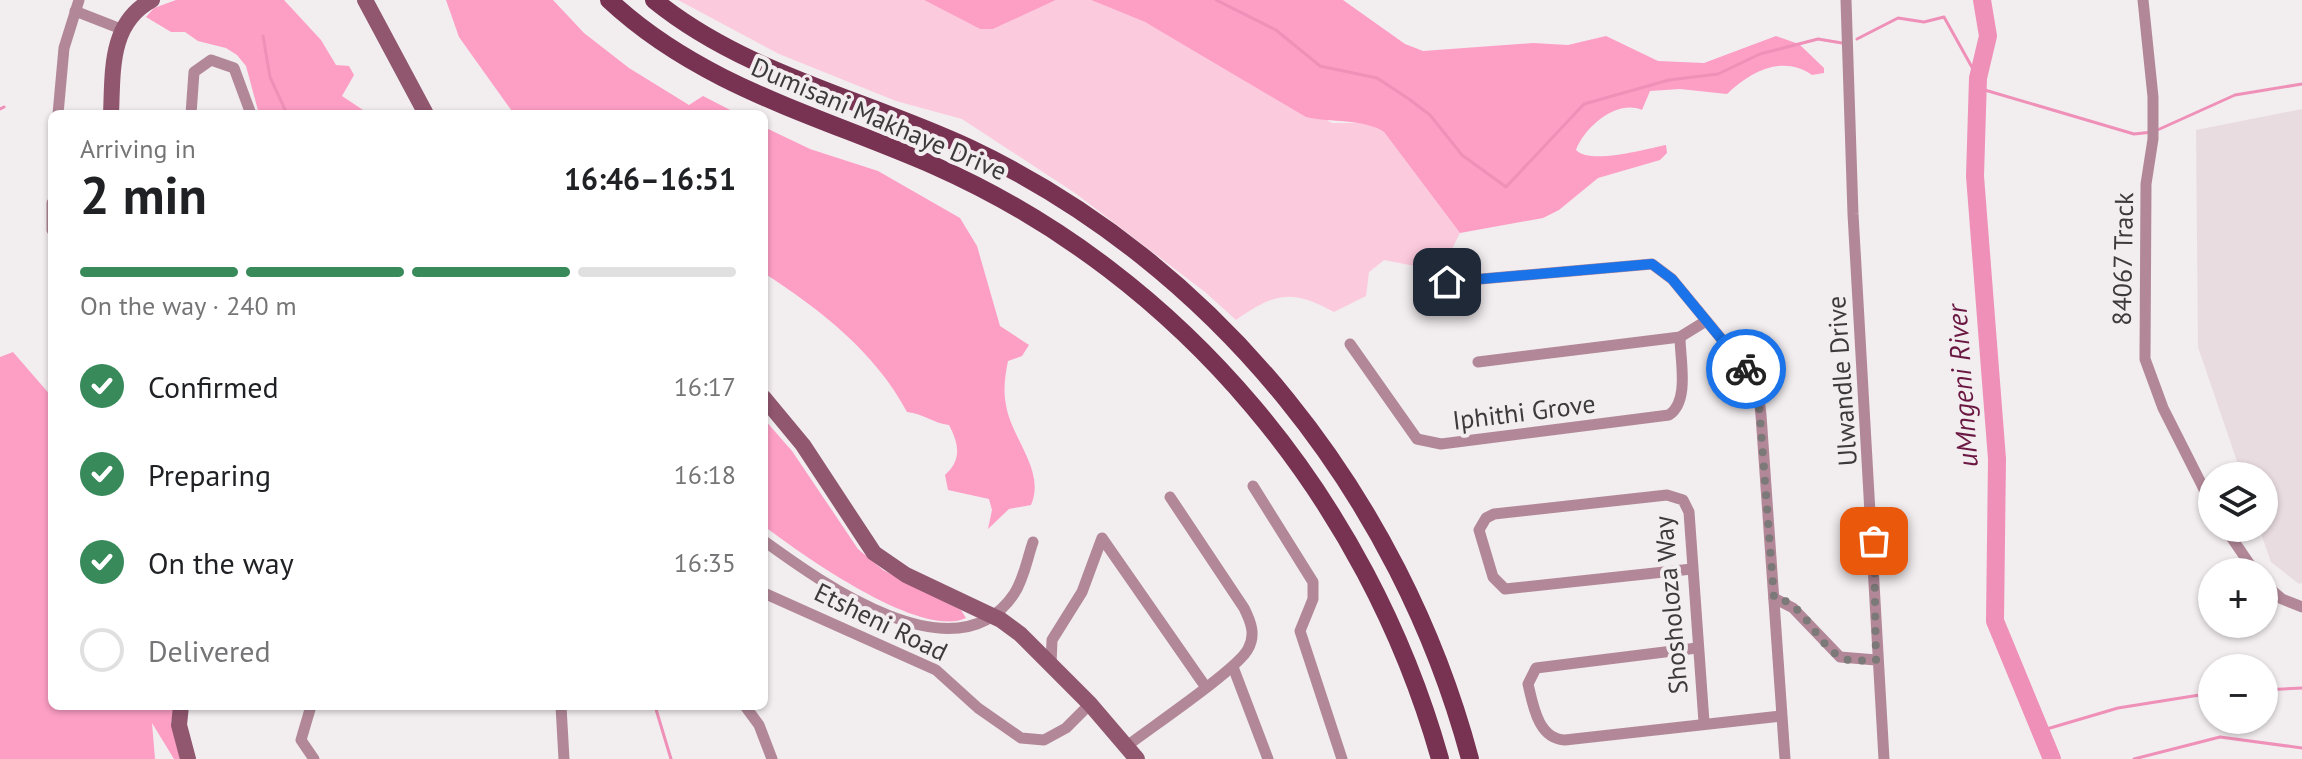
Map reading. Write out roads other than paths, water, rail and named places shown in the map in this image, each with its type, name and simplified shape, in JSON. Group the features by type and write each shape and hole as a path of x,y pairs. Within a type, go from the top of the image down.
{"main road":[{"name":"Dumisani Makhaye Drive","path":"609,0 663,46 703,70 761,98 936,167 997,196 1085,251 1164,313 1216,365 1264,421 1334,516 1395,631 1440,759"},
{"name":"Dumisani Makhaye Drive","path":"654,0 703,36 756,63 940,135 1012,171 1107,230 1198,306 1250,358 1307,425 1380,532 1426,627 1470,759"}],"street":[{"path":"111,110 115,49 121,29 128,17 152,0"},
{"path":"365,0 424,110"},
{"name":"Ulwandle Drive","path":"1846,0 1853,214 1884,759"},
{"name":"84067 Track","path":"2143,0 2153,97 2153,139 2146,184 2145,359 2163,408 2198,477"},
{"path":"58,110 64,48 77,5 121,29"},
{"path":"191,110 194,72 204,63 218,61 234,68 250,110"},
{"path":"1447,282 1652,264 1672,279 1742,364 1758,391 1785,759"},
{"path":"1478,362 1680,337 1706,321"},
{"name":"Iphithi Grove","path":"1350,344 1417,439 1441,444 1669,415 1679,406 1682,395 1680,337"},
{"path":"768,403 803,445 874,553 906,575 991,615 1020,634 1090,704 1132,752 1205,686 1233,667 1249,648 1252,623 1170,497"},
{"path":"1253,486 1313,582 1313,599 1301,623 1302,639 1342,759"},
{"name":"Shosholoza Way","path":"1692,569 1505,589 1493,577 1478,536 1482,522 1494,514 1667,495 1683,500 1689,512 1704,722"},
{"path":"1051,665 1052,640 1082,592 1102,538 1205,686"},
{"path":"768,544 835,588 905,621 948,632 971,626 991,615 1013,595 1033,542"},
{"name":"Etsheni Road","path":"768,595 936,670 978,708 1021,738 1044,740 1066,728 1090,704"},
{"path":"2278,596 2302,607"},
{"path":"1774,598 1793,608 1840,657 1876,660"},
{"path":"1697,648 1536,668 1528,684 1542,728 1551,738 1565,740 1704,722 1781,716"},
{"path":"1233,667 1243,686 1268,759"},
{"path":"181,710 179,725 188,759"},
{"path":"310,710 301,740 314,759"},
{"path":"561,710 564,759"},
{"path":"748,710 759,725 772,759"}],"waterway":[{"path":"1216,0 1276,30 1320,66 1377,78 1430,115 1462,155 1506,187 1584,104 1669,80 1718,74 1760,54 1818,39 1842,43"},
{"name":"uMngeni River","path":"1982,0 1988,36 1978,78 1975,176 1997,459 1995,621 2052,759"},
{"path":"1857,39 1898,18 1924,22 1944,17 1978,78"},
{"path":"263,36 270,77 285,110"},
{"path":"1978,88 2134,134 2153,132 2235,95 2302,84"},
{"path":"0,109 4,107"},
{"path":"2278,689 2302,688"},
{"path":"2040,731 2118,708 2198,695"},
{"path":"656,710 671,759"},
{"path":"2134,759 2220,737 2302,748"}]}
